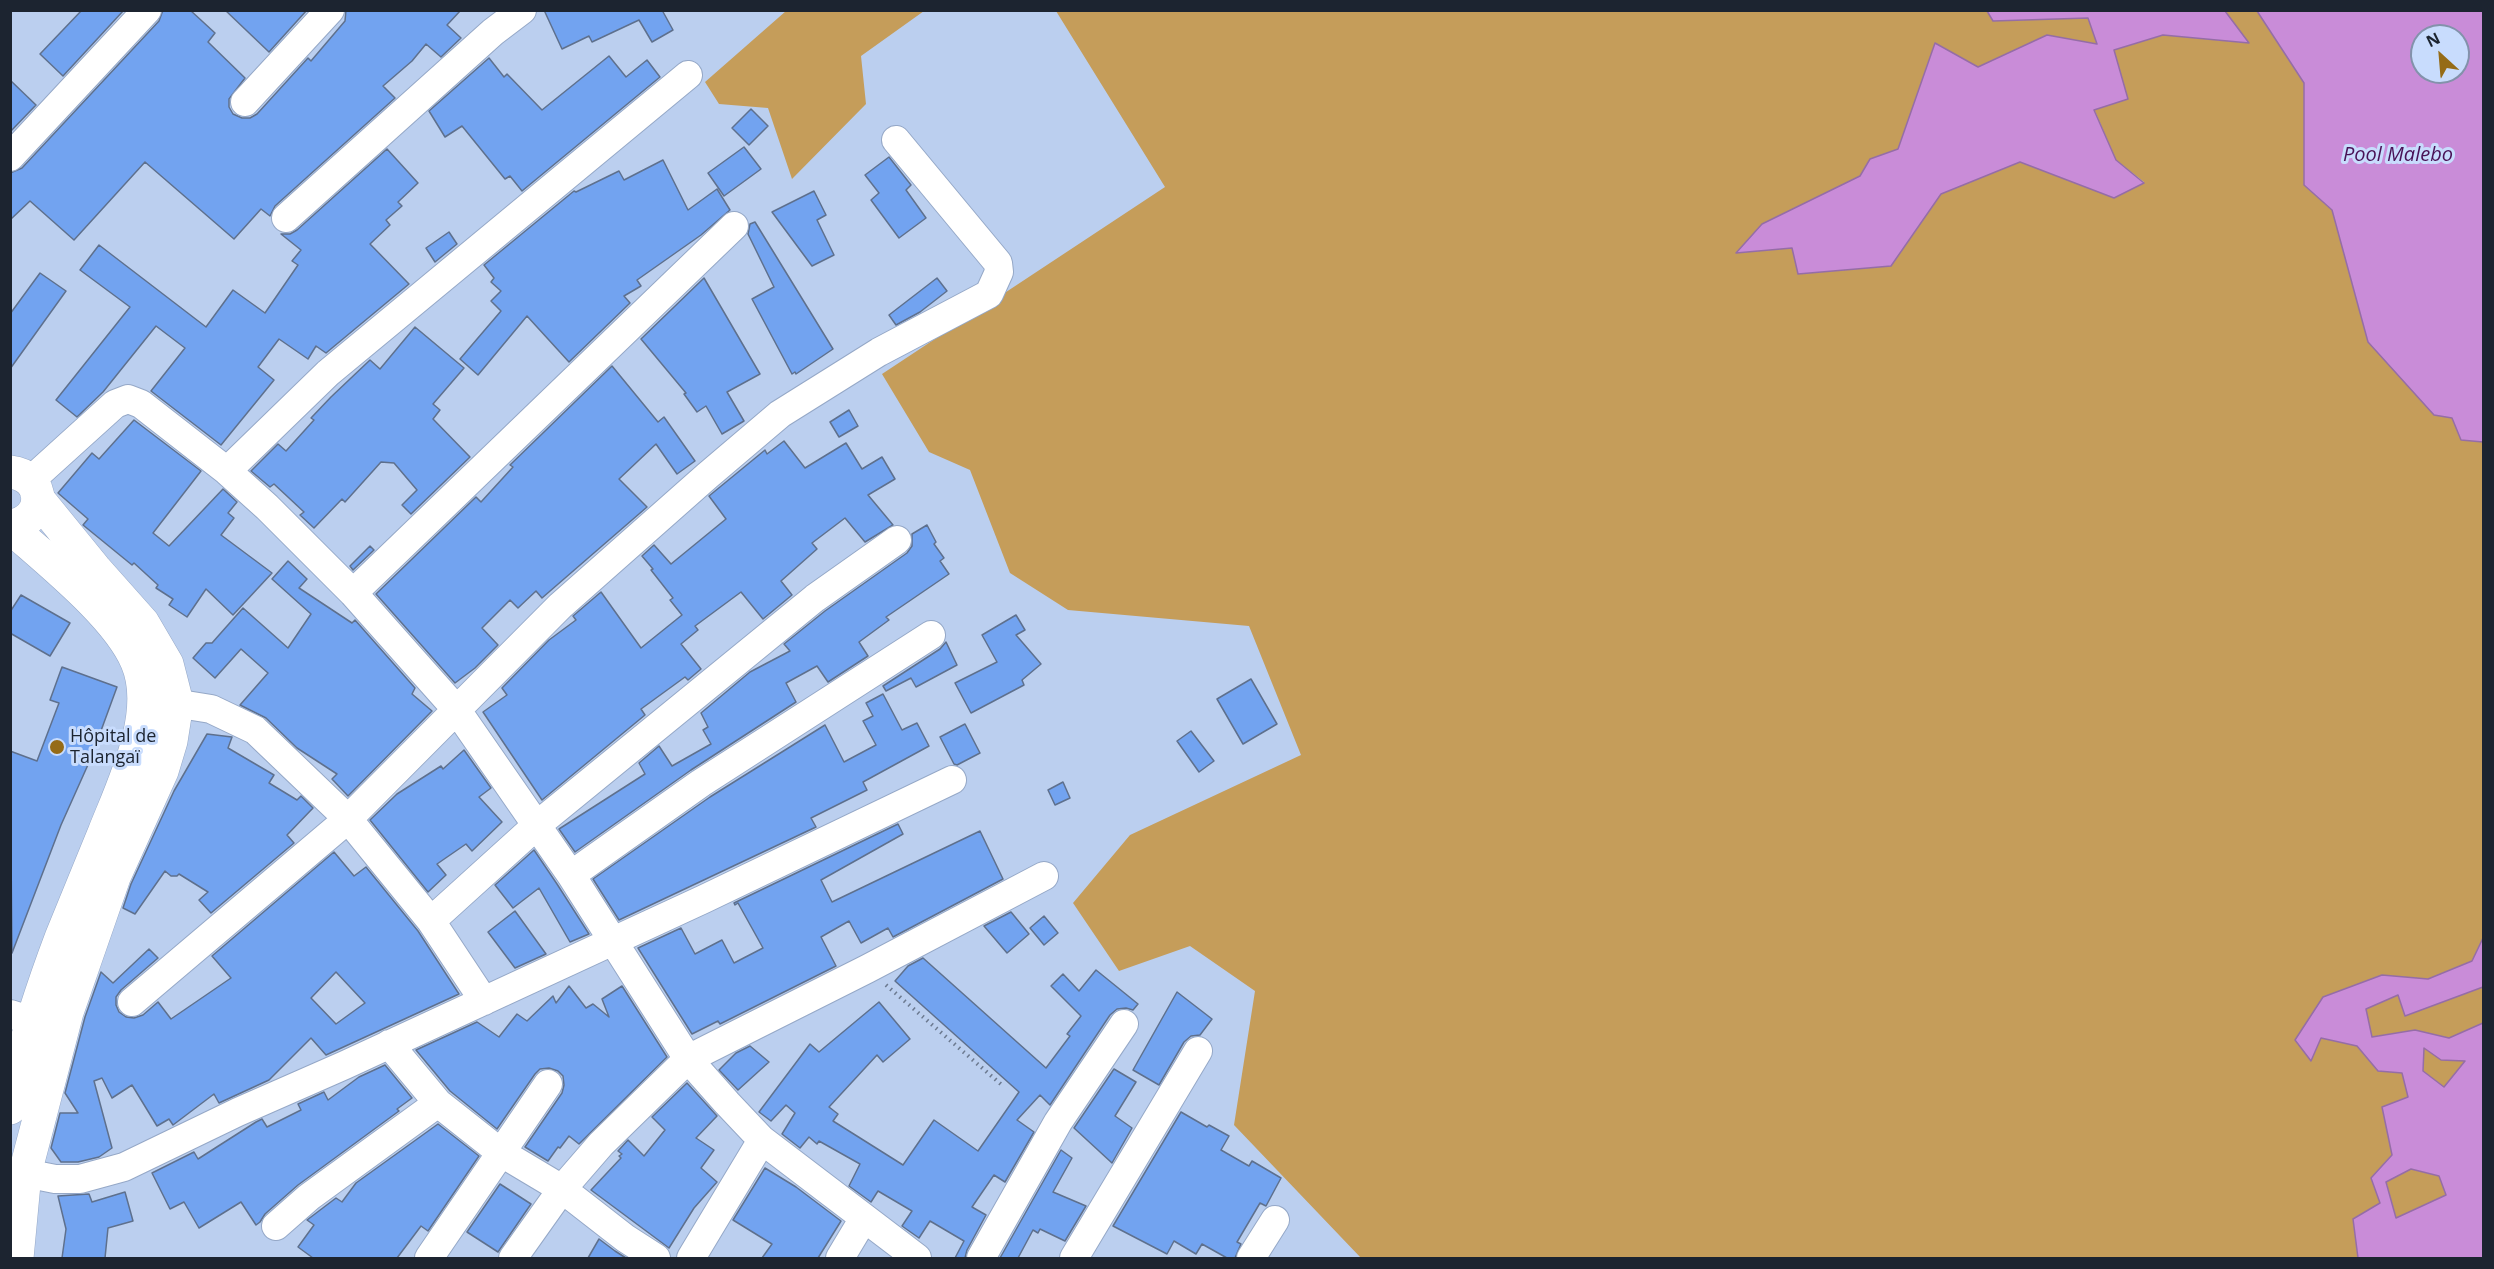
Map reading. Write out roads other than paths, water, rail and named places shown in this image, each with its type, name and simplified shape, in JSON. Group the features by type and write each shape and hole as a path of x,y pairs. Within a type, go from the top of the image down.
{"main road":[{"path":"10,526 20,525 30,519 36,510 20,478"},
{"path":"17,1258 25,1173 30,1016 114,877 162,771 171,741 177,703 167,664 143,623 20,478"},
{"path":"10,526 76,585 120,633 138,663 144,699 141,726 132,762 30,1016 10,1108"}],"street":[{"path":"10,157 147,10"},
{"path":"245,102 330,10"},
{"path":"286,218 493,32 522,10"},
{"path":"227,471 328,373 688,75"},
{"path":"132,1002 348,819 560,606 780,414 879,352 989,294 999,272 998,263 896,140"},
{"path":"353,593 734,226"},
{"path":"20,478 115,404 128,399 141,404 227,471 267,507 353,593 456,709 571,875 688,1059 762,1140 917,1258"},
{"path":"431,921 537,825 815,598 897,540"},
{"path":"571,875 701,783 931,635"},
{"path":"144,699 211,709 255,730 348,819 431,921 484,1001"},
{"path":"25,1173 55,1179 80,1179 124,1167 238,1112 614,942 952,780"},
{"path":"513,1258 562,1189 601,1144 688,1059 1044,876"},
{"path":"981,1258 1059,1122 1124,1024"},
{"path":"389,1044 438,1102 500,1152 562,1189 625,1238 656,1258"},
{"path":"1074,1258 1198,1051"},
{"path":"429,1258 548,1084"},
{"path":"276,1227 309,1197 438,1102"},
{"path":"691,1258 762,1140"},
{"path":"840,1258 864,1218"},
{"path":"1251,1258 1275,1220"}],"water":[{"path":"1987,11 2225,11 2249,43 2163,35 2114,50 2128,99 2094,110 2116,160 2144,183 2114,198 2020,162 1941,194 1891,266 1798,274 1792,248 1736,253 1762,224 1860,176 1870,159 1898,149 1935,43 1978,67 2047,35 2097,44 2088,18 1993,21"},
{"name":"Pool Malebo","path":"2257,11 2483,11 2483,442 2461,440 2452,418 2434,415 2368,342 2332,210 2304,185 2304,83"},
{"path":"2483,938 2483,987 2405,1016 2398,995 2366,1009 2372,1037 2415,1030 2449,1038 2483,1023 2483,1258 2358,1258 2353,1219 2380,1203 2371,1178 2392,1155 2382,1107 2408,1097 2402,1073 2378,1071 2357,1046 2321,1038 2311,1061 2295,1040 2323,997 2382,975 2428,979 2472,961","holes":["2424,1048 2441,1060 2465,1061 2444,1087 2423,1071","2411,1169 2439,1176 2446,1195 2396,1218 2386,1182"]}],"place":[{"name":"Hôpital de Talangaï","path":"57,747"}]}
